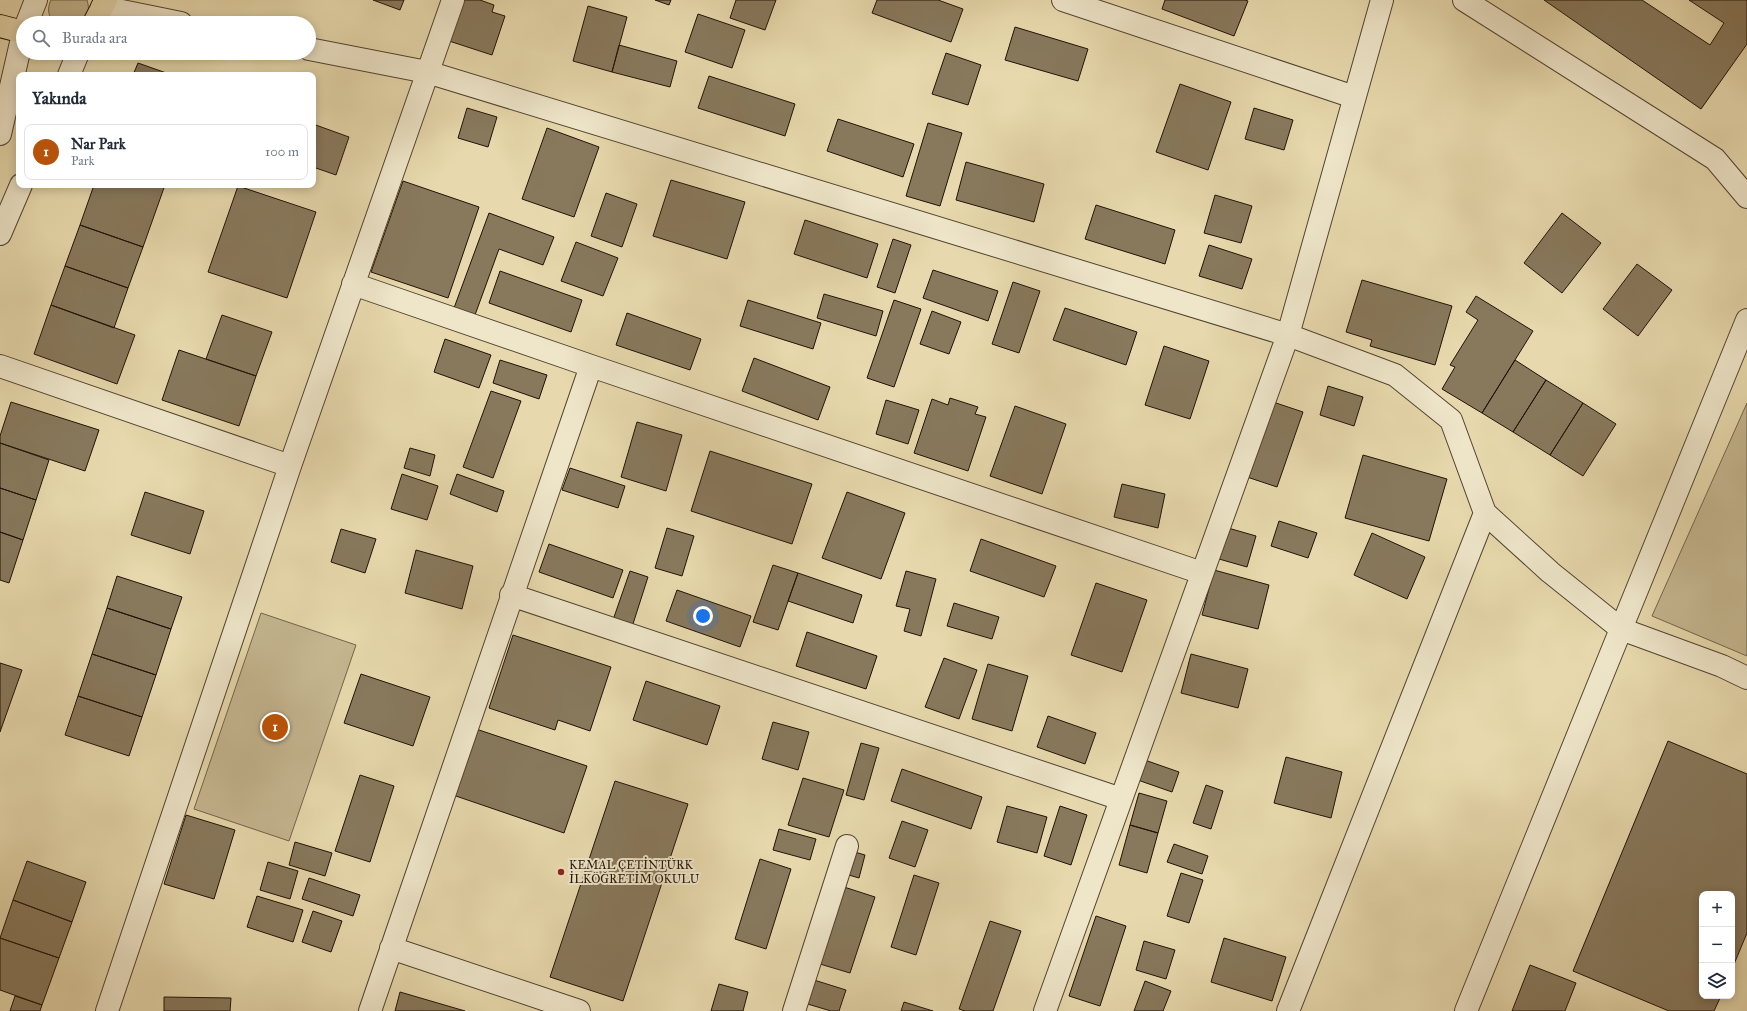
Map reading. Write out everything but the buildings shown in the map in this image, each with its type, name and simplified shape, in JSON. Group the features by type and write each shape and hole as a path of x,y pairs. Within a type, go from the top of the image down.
{"main road":[{"path":"0,26 16,31"}],"street":[{"path":"30,16 36,0"},
{"path":"107,1011 290,466 453,0"},
{"path":"1063,0 1354,97"},
{"path":"1045,1011 1288,335 1382,0"},
{"path":"1464,0 1715,159 1747,197"},
{"path":"101,10 138,16"},
{"path":"316,50 427,72 1288,335 1395,375 1451,420 1485,513 1550,572 1621,629 1722,666 1747,678"},
{"path":"0,134 17,60"},
{"path":"70,72 75,60"},
{"path":"0,234 20,188"},
{"path":"353,284 1202,573"},
{"path":"1466,1011 1747,320"},
{"path":"0,366 290,466"},
{"path":"370,1011 511,595 591,366"},
{"path":"1288,1011 1485,513"},
{"path":"511,595 1121,799"},
{"path":"794,1011 848,846"},
{"path":"392,948 579,1011"}],"shaded area":[{"path":"51,0 87,0 88,12 86,16 50,16 49,6"},
{"path":"1747,403 1747,656 1652,616"},
{"path":"261,613 356,645 289,841 194,809"}],"place":[{"name":"Nar Park","path":"275,727"},
{"name":"KEMAL ÇETİNTÜRK İLKÖĞRETİM OKULU","path":"561,872"}]}
